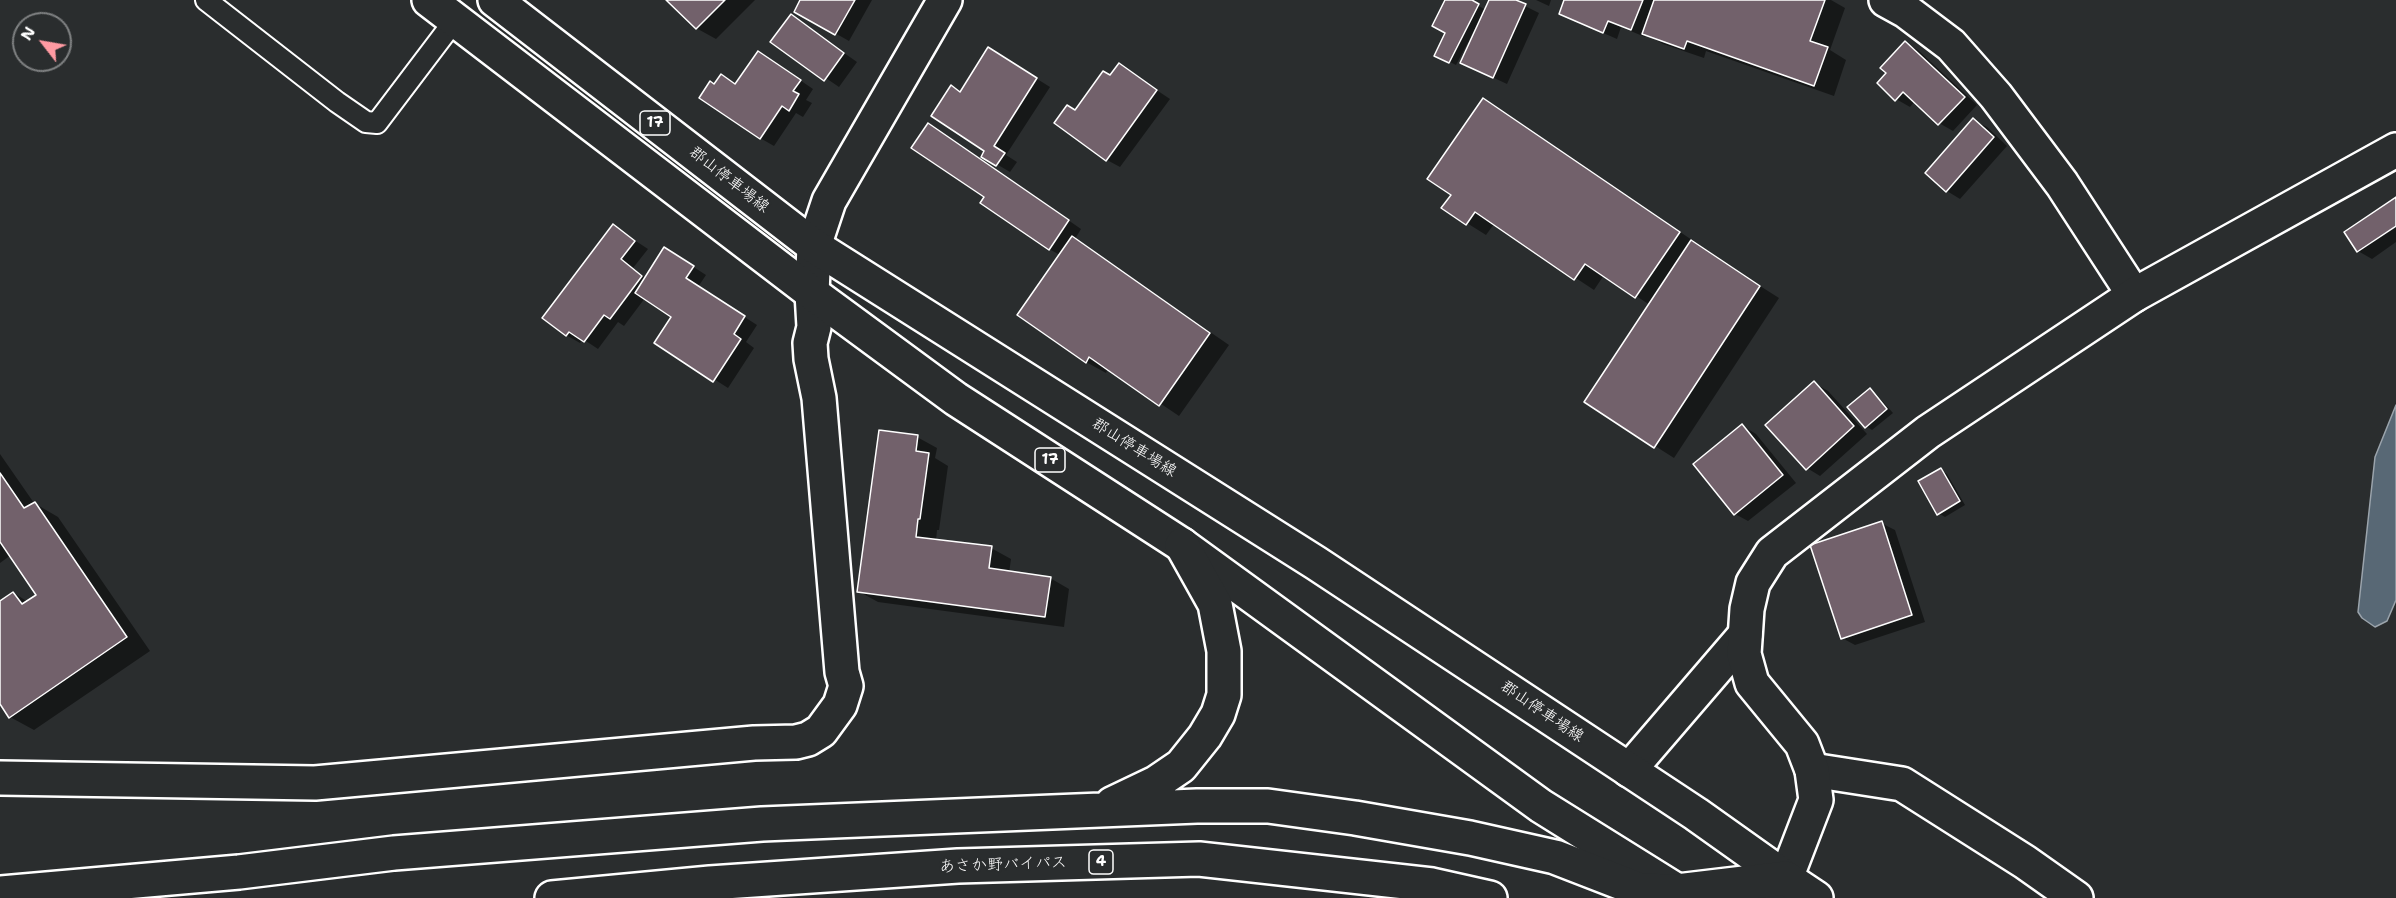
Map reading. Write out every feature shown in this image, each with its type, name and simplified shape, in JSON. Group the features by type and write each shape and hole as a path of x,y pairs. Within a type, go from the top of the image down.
{"main road":[{"name":"17","path":"429,0 812,293 956,399 1182,545 1541,806 1683,894"},
{"name":"郡山停車場線","path":"495,0 814,246 1316,563 1629,770 1780,888 1816,898"},
{"path":"0,778 315,783 754,742 796,742 821,732 840,705 846,686 842,672 819,398 811,359 810,343 814,327 812,293 814,246 829,201 945,0"},
{"path":"1886,0 1906,11 1951,45 1996,96 2062,184 2134,295"},
{"path":"0,894 239,872 394,853 762,824 1197,806 1268,806 1470,838 1555,857 1640,890 1683,894 1780,888 1816,800 1812,770 1802,744 1752,682 1744,654 1747,609 1753,583 1772,553 1928,432 2134,295 2396,150"},
{"path":"1096,810 1156,783 1180,766 1205,736 1218,714 1224,695 1224,651 1215,604 1182,545"},
{"path":"1629,770 1746,635"},
{"path":"1812,770 1902,784 2025,862 2076,898"},
{"name":"あさか野バイパス","path":"552,898 710,883 958,866 1199,859 1432,885 1490,898"}],"lane":[{"path":"206,0 337,102 366,122 377,123 455,20"}],"water":[{"path":"2396,405 2396,600 2387,621 2375,627 2362,618 2358,612 2375,457"}],"building":[{"path":"666,0 725,0 696,29"},
{"path":"800,0 855,0 835,35 794,12"},
{"path":"1445,0 1472,0 1479,4 1449,63 1434,56 1445,33 1432,26"},
{"path":"1489,0 1516,0 1526,4 1493,78 1460,63"},
{"path":"1564,0 1643,0 1631,30 1608,21 1603,33 1559,14"},
{"path":"1654,0 1825,0 1810,41 1828,47 1814,86 1687,41 1684,49 1642,34"},
{"path":"791,14 844,53 824,81 770,42"},
{"path":"1905,41 1965,97 1938,125 1903,92 1895,101 1877,83 1886,73 1880,68"},
{"path":"988,47 1037,78 994,146 1005,153 996,166 981,157 984,151 931,116 951,85 960,92"},
{"path":"758,51 801,80 793,91 799,94 789,111 782,106 760,139 699,98 710,81 714,84 721,74 735,84"},
{"path":"1119,63 1157,90 1106,161 1054,123 1067,105 1075,110 1103,71 1110,75"},
{"path":"1483,98 1680,232 1635,298 1585,264 1574,280 1475,212 1466,225 1441,208 1451,195 1427,179"},
{"path":"1973,118 1994,137 1946,192 1925,173"},
{"path":"928,123 1069,220 1049,250 980,203 984,197 911,148"},
{"path":"2396,197 2396,226 2357,252 2344,232"},
{"path":"613,224 635,241 621,259 642,276 610,319 604,315 584,342 569,332 566,336 542,318"},
{"path":"1072,236 1210,333 1159,406 1089,357 1086,363 1017,315"},
{"path":"1691,240 1760,286 1654,448 1584,402"},
{"path":"664,247 694,266 686,278 745,316 734,334 741,339 713,382 654,343 671,317 635,293"},
{"path":"1814,381 1854,426 1806,470 1765,425"},
{"path":"1870,388 1887,409 1865,428 1847,407"},
{"path":"1742,424 1783,475 1734,515 1693,464"},
{"path":"879,430 918,435 916,451 929,453 916,537 992,546 989,568 1051,577 1045,617 857,592"},
{"path":"1941,468 1960,501 1937,515 1918,481"},
{"path":"0,473 24,508 35,502 127,637 9,718 0,704 0,601 13,592 22,604 36,595 0,542"},
{"path":"1882,521 1912,615 1841,639 1810,545"}]}
